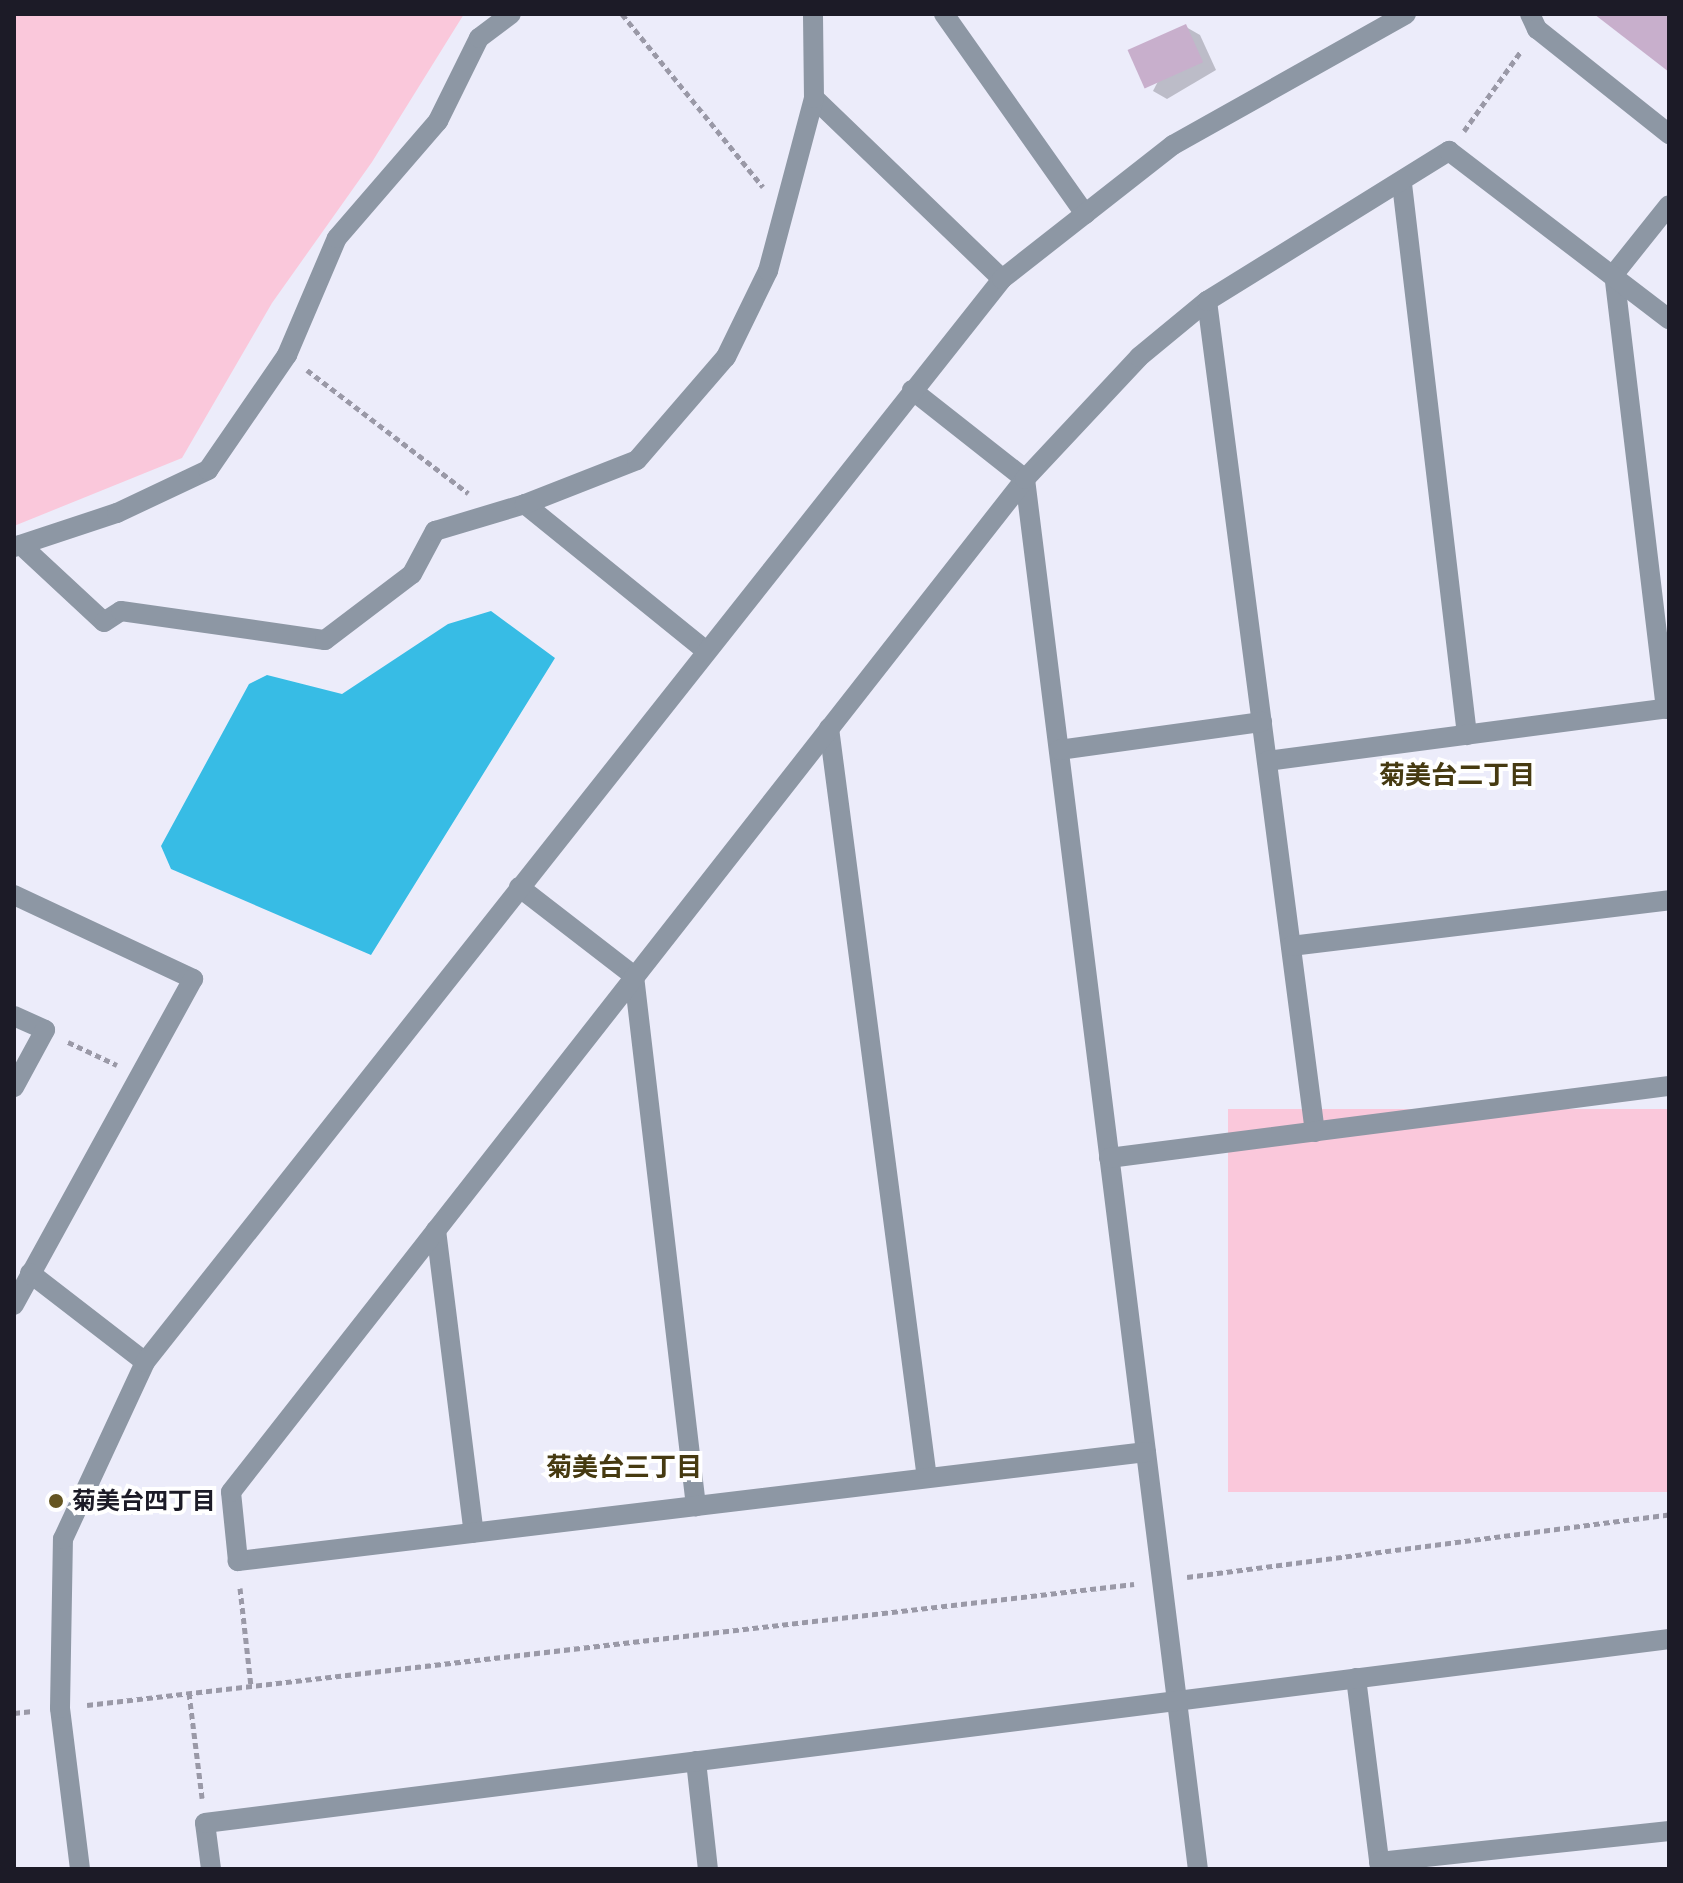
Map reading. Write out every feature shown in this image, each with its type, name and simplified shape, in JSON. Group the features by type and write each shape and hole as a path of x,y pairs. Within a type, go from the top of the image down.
{"street":[{"path":"17,546 117,513 208,470 287,355 337,238 438,121 479,38 511,14"},
{"path":"17,546 104,622 121,611 325,640 412,574 435,531 525,504 637,460 726,357 768,271 814,98 813,14"},
{"path":"944,14 1085,214"},
{"path":"80,1869 60,1708 63,1539 145,1362 705,650 1002,279 1173,145 1406,14"},
{"path":"1533,21 1669,134"},
{"path":"814,98 1002,279"},
{"path":"1146,1452 238,1561 231,1492 1025,479 1139,357 1207,301 1402,184 1449,151 1669,319"},
{"path":"1402,184 1467,735"},
{"path":"1267,761 1667,709 1614,274 1669,205"},
{"path":"1207,301 1315,1132"},
{"path":"912,390 1025,479 1198,1869"},
{"path":"525,504 705,650"},
{"path":"1059,750 1262,722"},
{"path":"829,728 927,1478"},
{"path":"519,887 634,976 696,1506"},
{"path":"14,895 193,979 14,1305"},
{"path":"1291,946 1669,900"},
{"path":"14,1016 45,1030 14,1087"},
{"path":"1109,1158 1669,1086"},
{"path":"436,1230 474,1533"},
{"path":"30,1273 145,1362"},
{"path":"211,1869 205,1823 1669,1639"},
{"path":"1356,1678 1379,1865 1669,1831"},
{"path":"696,1761 708,1869"}],"path":[{"path":"622,14 783,211"},
{"path":"1449,151 1533,21"},
{"path":"287,355 494,513"},
{"path":"45,1030 139,1076"},
{"path":"60,1708 1162,1581 1669,1514"},
{"path":"238,1561 251,1686"},
{"path":"189,1693 205,1823"}],"shaded area":[{"path":"14,14 464,14 372,162 272,303 182,458 14,526"},
{"path":"1228,1109 1667,1109 1667,1492 1228,1492"}],"water":[{"path":"491,611 555,658 371,955 171,869 161,846 249,684 267,675 342,694 448,624"}],"building":[{"path":"1594,14 1669,14 1669,72"},
{"path":"1186,24 1203,62 1145,88 1128,50"}],"place":[{"name":"菊美台四丁目","path":"56,1501"}],"district":[{"name":"菊美台二丁目","path":"1457,776"},
{"name":"菊美台三丁目","path":"624,1468"}]}
